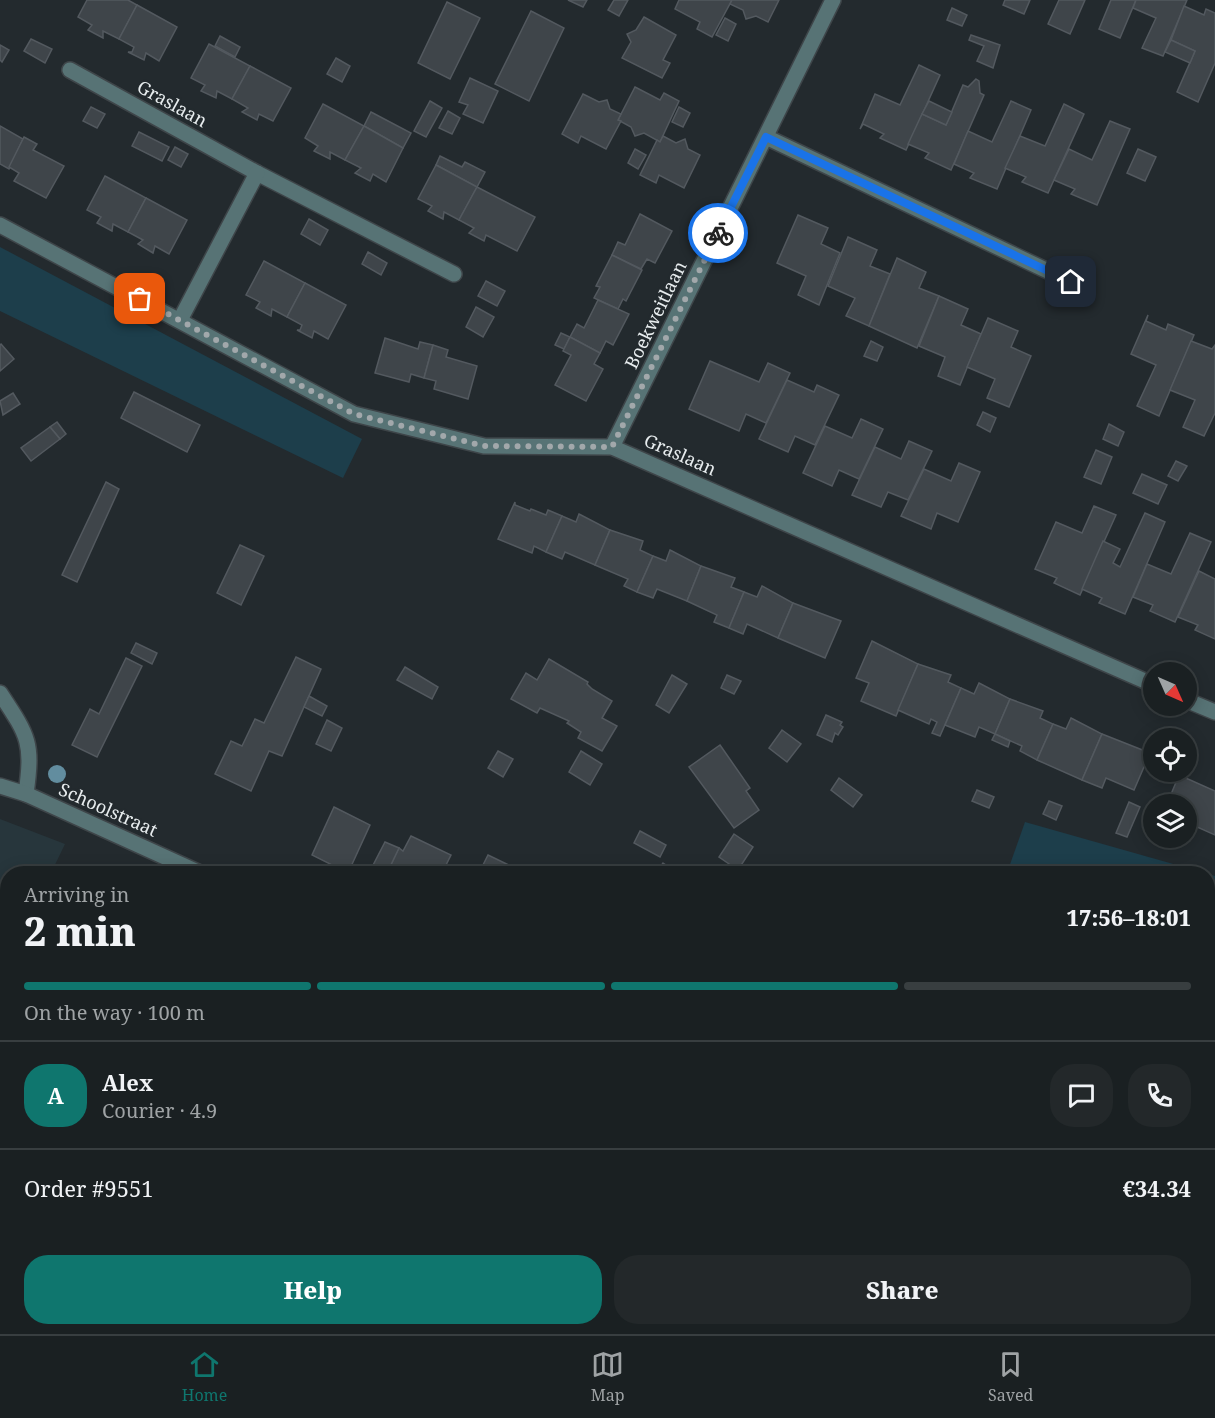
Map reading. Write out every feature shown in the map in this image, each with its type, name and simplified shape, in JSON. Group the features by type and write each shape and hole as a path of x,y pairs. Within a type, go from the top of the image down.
{"street":[{"name":"Boekweitlaan","path":"612,447 833,0"},
{"name":"Graslaan","path":"70,70 257,173 454,274"},
{"path":"766,137 1071,282"},
{"path":"180,320 257,173"},
{"name":"Graslaan","path":"0,225 354,414 484,446 612,447 1143,680"},
{"path":"0,693 28,741 31,770 26,794"},
{"path":"1197,705 1215,712"},
{"name":"Schoolstraat","path":"0,786 26,794 185,866"}],"shaded area":[{"path":"0,247 362,439 343,478 0,311"},
{"path":"0,819 65,844 54,866 0,866"},
{"path":"1025,822 1180,866 1009,866"}],"building":[{"path":"87,0 128,0 137,5 119,39 103,31 103,38 88,30 92,25 78,17"},
{"path":"568,0 587,0 583,7"},
{"path":"614,0 628,0 619,16 608,10"},
{"path":"679,0 732,0 712,37 697,29 700,22 675,9"},
{"path":"732,0 779,0 768,22 756,16 746,19 743,10 730,4"},
{"path":"1005,0 1030,0 1024,14 1003,5"},
{"path":"1059,0 1085,0 1070,34 1048,24"},
{"path":"1111,0 1136,0 1120,38 1099,29"},
{"path":"1136,0 1187,0 1163,56 1142,48 1156,18 1133,8"},
{"path":"447,2 480,18 450,79 418,63"},
{"path":"137,5 177,27 159,61 146,53 144,60 128,52 132,52 134,47 119,39"},
{"path":"1184,6 1204,15 1206,9 1215,13 1215,63 1198,102 1177,92 1195,51 1171,40"},
{"path":"952,8 967,15 962,26 947,20"},
{"path":"531,11 564,28 529,101 495,84"},
{"path":"644,17 676,35 663,60 670,63 662,78 622,58 631,42 627,34 636,30"},
{"path":"725,18 736,24 728,41 716,35"},
{"path":"971,35 1000,45 993,68 977,61 984,46 969,40"},
{"path":"220,36 240,47 235,57 215,46"},
{"path":"31,39 52,49 45,63 24,51"},
{"path":"1171,40 1195,51 1190,63 1165,52"},
{"path":"209,44 250,66 232,99 217,91 216,98 201,91 205,85 191,78"},
{"path":"0,45 9,50 2,62 0,60"},
{"path":"336,58 350,66 342,82 327,74"},
{"path":"919,65 940,75 906,150 880,138 884,134 863,124 860,129 875,94 900,105"},
{"path":"250,66 291,88 273,121 259,114 257,120 242,112 248,108 232,99"},
{"path":"470,78 498,91 483,123 463,114 468,105 459,102"},
{"path":"976,79 979,81 980,93 984,95 951,170 925,158 929,153 908,144 922,114 946,125 963,85 968,87"},
{"path":"635,87 660,100 664,93 679,101 660,142 644,133 635,136 631,127 618,120"},
{"path":"583,94 599,102 607,100 610,109 621,114 618,120 621,121 606,149 581,136 578,143 562,134"},
{"path":"430,101 442,108 426,137 414,131"},
{"path":"929,101 952,112 946,125 922,114"},
{"path":"1011,101 1031,110 997,189 970,178 974,173 954,164 968,131 992,142"},
{"path":"323,104 364,126 345,160 330,152 330,159 314,151 318,146 305,138"},
{"path":"1064,104 1084,114 1048,193 1022,182 1026,177 1005,168 1020,136 1045,146"},
{"path":"91,107 105,114 97,128 83,121"},
{"path":"679,107 690,113 683,127 672,122"},
{"path":"448,111 460,118 452,134 439,128"},
{"path":"371,112 411,133 403,148 364,126"},
{"path":"1110,121 1130,129 1097,205 1071,194 1075,189 1054,180 1069,149 1092,160"},
{"path":"0,126 23,139 9,169 0,164"},
{"path":"364,126 403,148 386,182 373,174 370,181 355,173 361,168 345,160"},
{"path":"139,132 169,147 162,161 132,146"},
{"path":"663,136 676,143 685,139 688,149 700,155 684,188 659,175 656,183 640,175 657,140 660,142"},
{"path":"24,137 37,144 33,150 64,166 46,198 14,181 19,173 9,167"},
{"path":"175,147 188,154 181,167 168,160"},
{"path":"635,149 646,155 638,169 628,163"},
{"path":"1138,149 1156,157 1145,181 1127,173"},
{"path":"440,156 462,167 465,162 485,172 477,187 436,165"},
{"path":"436,165 477,187 459,220 444,212 443,219 428,211 432,206 418,199"},
{"path":"105,176 146,198 128,232 113,224 112,231 97,223 101,217 87,210"},
{"path":"477,187 535,217 517,251 486,235 484,241 469,233 474,228 459,220"},
{"path":"146,198 187,220 169,254 155,246 153,253 138,244 143,240 128,232"},
{"path":"640,214 672,231 655,263 647,259 641,269 612,255 618,242 625,245"},
{"path":"798,215 828,228 821,244 840,253 819,305 798,295 806,276 777,263"},
{"path":"309,219 328,230 320,245 301,234"},
{"path":"848,237 877,250 870,266 890,274 869,326 846,316 855,298 828,286"},
{"path":"368,252 387,263 381,275 362,264"},
{"path":"612,255 642,270 626,301 623,299 618,309 594,298 600,287 596,286"},
{"path":"897,258 926,272 919,288 939,296 917,348 869,326"},
{"path":"264,261 305,283 287,317 272,309 271,316 256,308 260,302 246,295"},
{"path":"486,281 505,291 497,306 478,296"},
{"path":"305,283 346,305 328,339 314,331 312,338 297,330 300,330 302,325 287,317"},
{"path":"939,296 968,309 961,325 981,334 960,385 938,376 945,357 919,346"},
{"path":"598,300 629,314 613,345 606,341 600,353 570,337 577,324 584,328"},
{"path":"476,307 494,317 483,337 466,327"},
{"path":"1148,315 1146,321 1166,330 1168,324 1194,335 1159,416 1137,406 1156,365 1131,354"},
{"path":"988,318 1018,331 1011,347 1031,356 1009,407 987,398 995,379 967,367"},
{"path":"561,333 570,337 564,349 555,345"},
{"path":"570,337 600,353 594,364 603,369 586,401 555,385 571,355 563,351"},
{"path":"385,338 418,349 420,342 433,345 424,378 411,374 409,382 375,373"},
{"path":"871,341 883,347 877,361 864,356"},
{"path":"1191,341 1212,349 1215,345 1215,413 1204,436 1183,427 1195,400 1170,390"},
{"path":"0,345 14,359 0,371"},
{"path":"433,345 448,350 446,357 477,366 468,399 434,389 436,381 424,378"},
{"path":"710,361 759,382 768,363 790,373 766,423 746,414 739,431 689,409"},
{"path":"787,380 814,392 817,385 839,395 815,445 795,436 788,452 759,439"},
{"path":"134,392 200,425 187,452 121,418"},
{"path":"13,393 20,404 3,415 0,401"},
{"path":"983,412 996,418 990,432 977,425"},
{"path":"861,419 883,429 859,479 839,470 832,486 803,473 825,426 852,438"},
{"path":"57,422 66,434 60,439 50,427"},
{"path":"1109,424 1124,432 1118,446 1103,439"},
{"path":"50,427 60,439 31,461 21,448"},
{"path":"909,441 932,451 908,500 888,492 881,507 852,495 875,447 901,459"},
{"path":"1096,450 1112,457 1101,484 1084,477"},
{"path":"1176,461 1187,466 1178,481 1168,476"},
{"path":"959,463 980,472 958,522 937,513 931,529 901,516 924,469 951,481"},
{"path":"1142,474 1167,485 1158,504 1133,493"},
{"path":"106,482 119,489 77,582 62,575"},
{"path":"515,502 515,505 530,511 531,509 546,515 548,510 562,516 546,552 534,546 532,553 498,539"},
{"path":"1094,506 1116,515 1080,595 1054,583 1057,578 1035,569 1056,522 1082,533"},
{"path":"1145,513 1165,522 1125,614 1099,603 1102,598 1082,589 1103,541 1120,549 1113,563 1120,567"},
{"path":"579,514 610,530 595,565 565,552 562,559 546,552 562,516 576,522"},
{"path":"610,530 643,541 640,550 653,556 637,592 624,586 628,579 595,565"},
{"path":"1190,533 1211,542 1175,622 1150,611 1153,605 1133,597 1147,564 1171,574"},
{"path":"240,545 264,556 241,605 217,593"},
{"path":"670,550 701,566 687,601 657,589 653,598 637,592 653,556 666,561"},
{"path":"701,566 735,578 731,587 744,592 729,628 714,622 717,615 687,601"},
{"path":"1199,571 1215,579 1215,639 1195,630 1198,625 1178,617"},
{"path":"762,586 793,603 778,638 747,624 743,634 729,628 744,592 757,597"},
{"path":"793,603 841,621 825,658 778,638"},
{"path":"872,641 918,664 896,716 861,701 869,683 856,678"},
{"path":"136,643 157,653 152,664 131,653"},
{"path":"296,657 321,669 282,756 269,751 251,791 215,774 231,741 242,746 255,719 264,723"},
{"path":"126,658 142,666 97,757 72,745 90,709 99,714"},
{"path":"549,659 588,682 587,684 592,689 612,701 602,718 617,726 602,751 578,738 581,732 567,723 569,721 540,708 537,713 511,699 526,673 537,680"},
{"path":"918,664 951,675 948,682 961,688 940,736 932,733 937,722 931,719 929,724 898,710"},
{"path":"405,667 438,687 432,699 397,680"},
{"path":"672,675 687,684 669,713 656,705"},
{"path":"727,675 741,681 734,694 721,688"},
{"path":"979,683 1010,699 995,734 979,727 975,737 945,725 961,688 974,694"},
{"path":"309,696 327,706 322,716 304,707"},
{"path":"1010,699 1043,711 1040,718 1053,724 1037,760 1020,751 1022,746 995,734"},
{"path":"826,715 842,722 840,725 843,727 838,735 835,733 832,742 817,735"},
{"path":"1071,718 1102,734 1082,780 1037,760 1053,724 1066,729"},
{"path":"327,720 342,728 331,751 316,744"},
{"path":"782,730 801,744 787,762 769,748"},
{"path":"995,734 1010,741 1008,747 992,740"},
{"path":"1102,734 1143,750 1143,769 1134,790 1106,778 1102,788 1082,780"},
{"path":"720,745 750,788 746,791 759,810 734,828 689,767"},
{"path":"498,751 513,759 503,777 488,768"},
{"path":"581,751 602,764 590,785 569,772"},
{"path":"839,778 862,795 853,807 831,790"},
{"path":"1176,782 1195,782 1215,791 1215,835 1197,827 1197,794 1171,794"},
{"path":"977,790 994,797 989,808 972,801"},
{"path":"1049,801 1062,806 1056,820 1043,814"},
{"path":"1129,802 1140,807 1127,837 1116,833"},
{"path":"334,807 370,825 351,866 334,866 312,855"},
{"path":"640,831 666,845 660,857 634,843"},
{"path":"734,834 753,847 741,866 732,866 719,857"},
{"path":"411,836 451,855 446,866 390,866 399,848 403,851"},
{"path":"385,842 399,848 390,866 373,866"},
{"path":"488,855 511,866 482,866"}],"way so far":[{"path":"140,299 354,414 484,446 612,447 718,233"}],"route":[{"path":"718,233 766,137 1071,282"}]}
